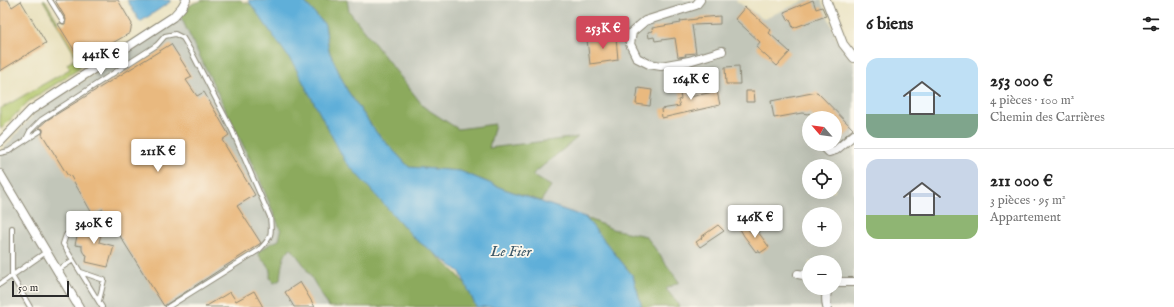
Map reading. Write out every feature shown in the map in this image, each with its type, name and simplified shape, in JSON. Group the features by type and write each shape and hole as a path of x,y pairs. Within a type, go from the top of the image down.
{"street":[{"path":"0,142 31,110 173,17 182,8 186,0"},
{"path":"700,0 696,5 645,21 632,32 630,44 636,58 649,64 662,66 689,62 722,51"},
{"path":"826,0 843,44 854,58"},
{"path":"842,145 854,135"},
{"path":"0,174 79,307"},
{"path":"798,274 802,275"},
{"path":"842,282 854,282"},
{"path":"826,295 827,307"}],"lane":[{"path":"50,0 63,21"},
{"path":"25,141 30,131 41,120 157,45 165,36 175,34 183,38 232,130 270,217 271,230 268,241 258,250 168,307"},
{"path":"86,59 92,70"},
{"path":"0,153 9,151 40,131"},
{"path":"12,228 12,276 30,307"},
{"path":"66,235 63,244 102,307"},
{"path":"0,284 46,252"},
{"path":"57,270 73,260"},
{"path":"81,272 104,280 99,301"}],"shaded area":[{"path":"347,0 735,0 763,19 806,0 821,0 839,44 854,62 854,307 679,307 666,289 679,282 646,236 612,229 585,217 541,201 551,186 531,175 577,138 489,148 495,124 458,129 424,107 349,11"},
{"path":"181,17 259,178 281,231 279,240 270,244 259,257 269,267 271,272 270,278 280,280 283,260 291,248 304,265 329,307 0,307 0,158 4,148 35,113"}],"green space":[{"path":"43,0 45,0 81,61 79,69 29,101 1,129 0,109 70,69 67,64 77,58"},
{"path":"201,0 241,0 244,3 248,3 253,6 436,255 457,274 484,307 329,307 304,265 291,248 284,258 280,280 274,283 270,278 268,266 261,259 258,252 279,240 281,231 259,178 181,17 193,3"},
{"path":"303,0 347,0 349,11 424,107 458,129 495,124 489,148 578,137 532,175 551,186 541,201 504,189 460,171 409,167 376,132 347,90 329,51 325,25"},
{"path":"585,217 612,229 646,236 679,282 666,289 679,307 642,307 633,276"}],"water":[{"path":"127,0 170,0 170,2 140,22"},
{"name":"Le Fier","path":"248,0 303,0 325,25 329,51 347,90 376,132 409,167 460,171 504,189 585,217 633,276 642,307 476,307 460,272 415,239 345,161 294,65"}],"building":[{"path":"0,0 8,0 12,7 21,1 46,43 0,71"},
{"path":"55,0 118,0 132,24 130,33 88,57 83,56 81,61 58,24 65,24 66,19"},
{"path":"813,0 816,9 822,7 826,16 793,28 790,19 788,20 784,12"},
{"path":"745,7 771,30 769,33 790,52 777,66 756,47 760,42 735,19"},
{"path":"720,16 720,24 692,25 696,53 685,54 686,56 678,57 675,38 655,41 654,37 649,38 648,32 653,31 652,28 681,23 680,21 697,18"},
{"path":"616,37 618,60 590,64 587,40"},
{"path":"171,44 192,77 186,80 197,96 204,92 229,135 222,140 255,195 237,206 261,243 164,306 103,209 93,215 70,175 68,176 42,134 43,129 38,128 47,120"},
{"path":"739,66 740,84 726,84 725,67"},
{"path":"685,76 690,97 717,91 720,105 662,118 661,109 680,106 678,100 681,99 677,77"},
{"path":"638,88 652,90 650,106 636,104"},
{"path":"746,91 754,91 755,102 746,102"},
{"path":"817,92 835,111 802,111 802,113 774,118 771,101"},
{"path":"842,118 853,129 842,139"},
{"path":"80,223 103,228 99,242 114,246 108,267 86,262 87,255 84,254 82,246 75,245"},
{"path":"718,225 724,231 700,247 696,242"},
{"path":"745,225 751,232 756,229 769,247 760,253 758,250 756,252 740,229"},
{"path":"300,282 315,307 294,307 285,292"},
{"path":"254,291 263,307 205,307 230,292 236,301"}]}
